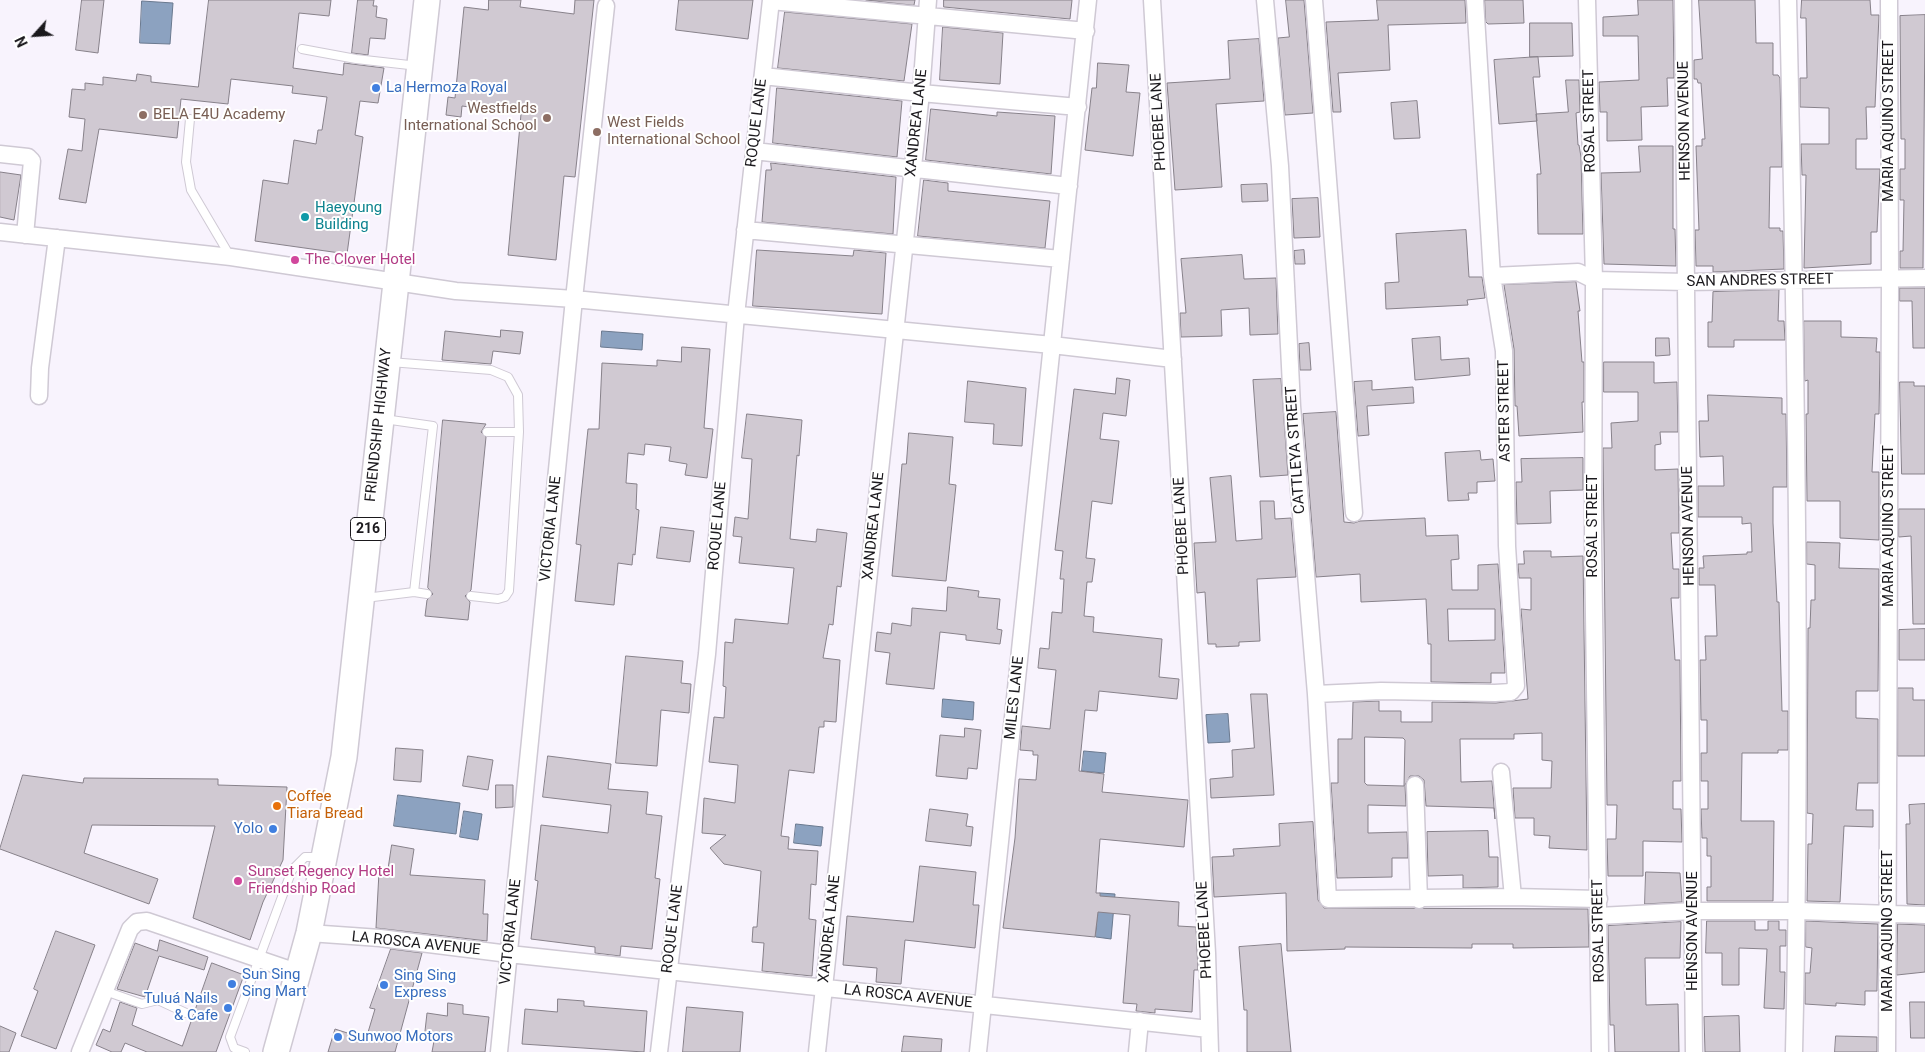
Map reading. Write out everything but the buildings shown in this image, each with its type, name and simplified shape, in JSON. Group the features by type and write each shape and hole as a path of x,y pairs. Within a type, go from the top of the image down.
{"main road":[{"name":"FRIENDSHIP HIGHWAY","path":"276,1052 309,933 326,857 344,756 394,283 427,0"}],"street":[{"path":"771,0 927,7 1086,31"},
{"name":"ROQUE LANE","path":"659,1052 707,654 736,315 771,0"},
{"name":"MILES LANE","path":"978,1052 1088,0"},
{"name":"PHOEBE LANE","path":"1152,0 1210,1052"},
{"name":"CATTLEYA STREET","path":"1265,0 1280,166 1292,406 1316,694 1328,899 1419,900"},
{"path":"1314,0 1354,513"},
{"name":"ASTER STREET","path":"1316,694 1381,691 1495,693 1511,692 1516,686 1507,546 1504,351 1492,276 1475,0"},
{"name":"ROSAL STREET","path":"1587,0 1594,280 1593,541 1600,1052"},
{"name":"HENSON AVENUE","path":"1683,0 1694,1052"},
{"path":"1788,0 1794,281 1798,911 1794,1052"},
{"name":"MARIA AQUINO STREET","path":"1887,1052 1890,279 1889,0"},
{"name":"VICTORIA LANE","path":"499,1052 574,299 606,6"},
{"name":"XANDREA LANE","path":"817,1052 913,170 927,7"},
{"path":"762,76 1078,107"},
{"path":"754,151 1069,186"},
{"path":"0,154 28,157 32,161 25,235"},
{"path":"745,230 1061,259"},
{"path":"0,232 231,257 456,291 574,299 1052,345 1173,359"},
{"path":"40,396 40,368 58,238"},
{"name":"SAN ANDRES STREET","path":"1492,276 1578,272 1594,280 1687,282 1925,278"},
{"path":"1501,772 1513,897"},
{"path":"1414,785 1419,900 1513,897 1599,899"},
{"path":"1599,916 1693,911 1798,911 1925,916"},
{"path":"80,1052 130,929 137,922 146,922 285,968 296,975"},
{"name":"LA ROSCA AVENUE","path":"309,933 385,939 1209,1029"},
{"path":"1137,1052 1140,1022"}],"lane":[{"path":"302,49 420,66"},
{"path":"190,119 186,162 191,190 231,257"},
{"path":"386,362 491,370 508,377 518,395 520,432 509,591 505,597 498,599 471,596"},
{"path":"381,418 442,428"},
{"path":"414,592 433,426"},
{"path":"487,432 520,432"},
{"path":"360,599 414,592 427,594"},
{"path":"245,1052 234,1048 230,1037 292,870 305,857 326,857"},
{"path":"105,991 142,1004 158,1000 186,1013"}],"water":[{"path":"142,1 173,3 170,44 140,43"},
{"path":"602,331 643,334 642,350 601,347"},
{"path":"943,699 974,702 973,720 942,717"},
{"path":"1228,714 1230,742 1208,743 1206,715"},
{"path":"1084,751 1106,753 1104,773 1082,771"},
{"path":"398,795 460,803 456,834 394,826"},
{"path":"464,811 482,814 478,840 460,837"},
{"path":"796,824 823,827 821,846 794,843"},
{"path":"1100,893 1115,894 1111,939 1096,937"}],"place":[{"name":"La Hermoza Royal","path":"376,88"},
{"name":"BELA E4U Academy","path":"143,115"},
{"name":"Westfields International School","path":"547,118"},
{"name":"West Fields International School","path":"597,132"},
{"name":"Haeyoung Building","path":"305,217"},
{"name":"The Clover Hotel","path":"295,260"},
{"name":"Coffee Tiara Bread","path":"277,806"},
{"name":"Yolo","path":"273,829"},
{"name":"Sunset Regency Hotel Friendship Road","path":"238,881"},
{"name":"Sun Sing Sing Mart","path":"232,984"},
{"name":"Sing Sing Express","path":"384,985"},
{"name":"Tuluá Nails & Cafe","path":"228,1008"},
{"name":"Sunwoo Motors","path":"338,1037"}]}
